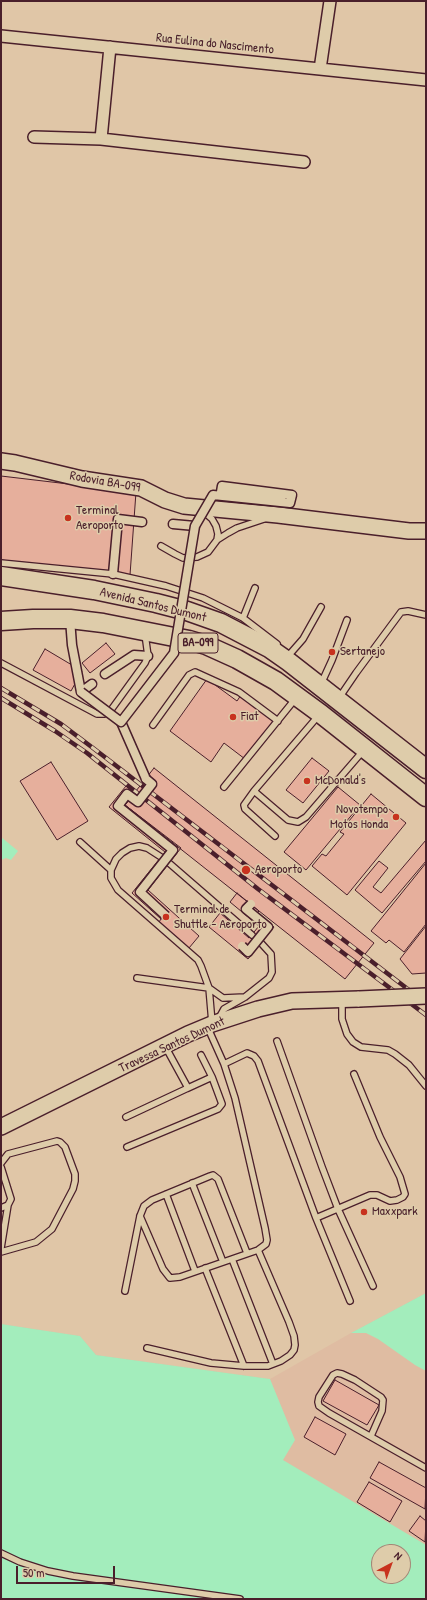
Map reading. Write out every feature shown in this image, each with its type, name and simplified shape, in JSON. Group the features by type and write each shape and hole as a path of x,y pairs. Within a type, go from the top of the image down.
{"highway":[{"name":"Avenida Santos Dumont","path":"1,576 94,590 187,611 221,623 245,634 269,648 426,768"},
{"name":"Avenida Santos Dumont","path":"1,621 70,619 103,623 145,631 190,640 206,645 237,659 297,696 426,797"}],"main road":[{"name":"Rodovia BA-099","path":"1,461 82,479 141,488 175,504 409,531 426,531"},
{"name":"Travessa Santos Dumont","path":"1,1127 212,1024 258,1009 292,1001 426,996"}],"street":[{"path":"320,69 330,1"},
{"name":"Rua Eulina do Nascimento","path":"1,36 426,80"},
{"path":"101,139 110,47"},
{"path":"34,137 101,139 304,162"},
{"path":"121,722 174,653 195,526 213,495 290,503 292,494 222,486 221,492 281,499"},
{"path":"113,574 118,519 142,522"},
{"path":"173,524 195,526"},
{"path":"70,619 72,645 81,692 121,722 146,779 152,784 138,802 127,794 118,806 173,850 140,892 166,916"},
{"path":"105,674 134,655 148,656"},
{"path":"81,692 92,684"},
{"path":"242,946 248,952 268,927 246,909 250,904"}],"lane":[{"path":"196,507 206,512 212,519 218,534 217,540"},
{"path":"161,546 183,558 191,558 208,552 217,540 238,528 278,515"},
{"path":"1,563 113,574 145,580 203,598 243,618 265,633 289,655 304,674"},
{"path":"243,618 255,588"},
{"path":"289,655 303,639 321,607"},
{"path":"338,700 401,612 408,611 426,615"},
{"path":"320,686 348,620"},
{"path":"1,663 97,714 104,714 110,710 145,663 148,656 145,631"},
{"path":"153,725 189,675 195,672 239,692 278,721"},
{"path":"224,787 297,696"},
{"path":"275,836 245,809 244,805 254,791 321,714"},
{"path":"254,791 288,820 298,822 306,817 365,750"},
{"path":"80,842 111,870"},
{"path":"140,1216 163,1270 168,1277 173,1278 258,1250 266,1244 267,1240 235,1098 212,1024 209,988 201,966 198,960 118,890 111,878 111,870 116,859 130,848 139,846 147,848 161,857"},
{"path":"169,863 252,935"},
{"path":"212,1024 224,1009 265,983 272,972 271,954 261,942"},
{"path":"137,978 209,988 223,998 245,997"},
{"path":"342,999 342,1019 347,1034 353,1042 361,1047 388,1050 395,1054 409,1065 426,1086"},
{"path":"277,1041 338,1209 373,1286"},
{"path":"165,1046 188,1088"},
{"path":"224,1064 247,1053 254,1056 258,1061 316,1218 350,1301"},
{"path":"127,1147 221,1106 223,1103 202,1055"},
{"path":"316,1218 370,1195 377,1195 390,1201 397,1200 405,1194 400,1177 380,1137 354,1074"},
{"path":"126,1117 212,1077"},
{"path":"1,1163 8,1154 57,1141 66,1147 75,1174 75,1181 74,1189 52,1229 36,1242 1,1252"},
{"path":"1,1167 11,1199 8,1205 1,1248"},
{"path":"125,1291 140,1216 144,1206 152,1200 213,1175 218,1179 247,1253"},
{"path":"192,1183 222,1262"},
{"path":"166,1194 195,1271"},
{"path":"1,1208 8,1205"},
{"path":"148,1348 211,1363 244,1366 268,1366 281,1361 294,1350 294,1336 290,1322 258,1250"},
{"path":"232,1258 273,1364"},
{"path":"204,1268 244,1366"},
{"path":"371,1436 382,1411 383,1400 355,1380 342,1374 337,1373 333,1375 319,1396 319,1406 426,1468"},
{"path":"1,1553 27,1564 73,1576 240,1599"}],"shaded area":[{"path":"426,1293 426,1599 1,1599 1,1324 80,1336 96,1355 270,1379"}],"green space":[{"path":"1,837 18,851 11,860 6,858 1,860"},
{"path":"426,1293 426,1371 378,1339 366,1333 351,1333"},
{"path":"1,1324 80,1336 96,1355 270,1379 295,1440 283,1460 426,1545 426,1599 1,1599"}],"building":[{"name":"Terminal Aeroporto","path":"1,476 136,492 130,575 1,560"},
{"path":"106,643 115,654 90,673 82,663"},
{"path":"45,649 82,671 71,691 33,670"},
{"path":"207,679 237,701 241,695 275,720 245,759 224,743 211,762 170,731"},
{"name":"McDonald's","path":"312,758 329,771 303,803 286,790"},
{"path":"51,762 88,821 57,840 20,781"},
{"name":"Aeroporto","path":"154,768 374,943 345,979 125,805"},
{"path":"126,786 135,793 125,805 181,848 148,890 199,936 189,948 159,922 161,919 132,893 165,852 109,807"},
{"path":"338,787 360,805 306,870 284,852"},
{"path":"371,794 406,823 347,895 312,866 322,854 326,856 344,834 340,832"},
{"path":"426,840 426,861 382,913 355,890 379,861 388,868 373,887 381,893"},
{"path":"426,863 426,924 404,952 389,940 386,943 371,931"},
{"path":"237,893 259,911 257,913 274,927 248,959 209,927 220,913 249,938 259,926 230,902"},
{"path":"426,926 426,973 412,974 400,959"},
{"path":"335,1380 379,1405 367,1425 323,1401"},
{"path":"315,1417 346,1434 335,1455 304,1437"},
{"path":"379,1462 426,1488 425,1509 370,1478"},
{"path":"369,1482 402,1501 390,1522 357,1502"},
{"path":"420,1516 426,1521 425,1542 409,1531"}],"railway":[{"path":"1,688 61,724 426,1003"},
{"path":"1,698 55,731 87,753 258,889 426,1015"}],"place":[{"name":"Terminal Aeroporto","path":"68,518"},
{"name":"Sertanejo","path":"332,652"},
{"name":"Fiat","path":"233,717"},
{"name":"McDonald's","path":"307,781"},
{"name":"Novotempo Motos Honda","path":"396,817"},
{"name":"Aeroporto","path":"246,870"},
{"name":"Terminal de Shuttle - Aeroporto","path":"166,917"},
{"name":"Maxxpark","path":"364,1212"}]}
